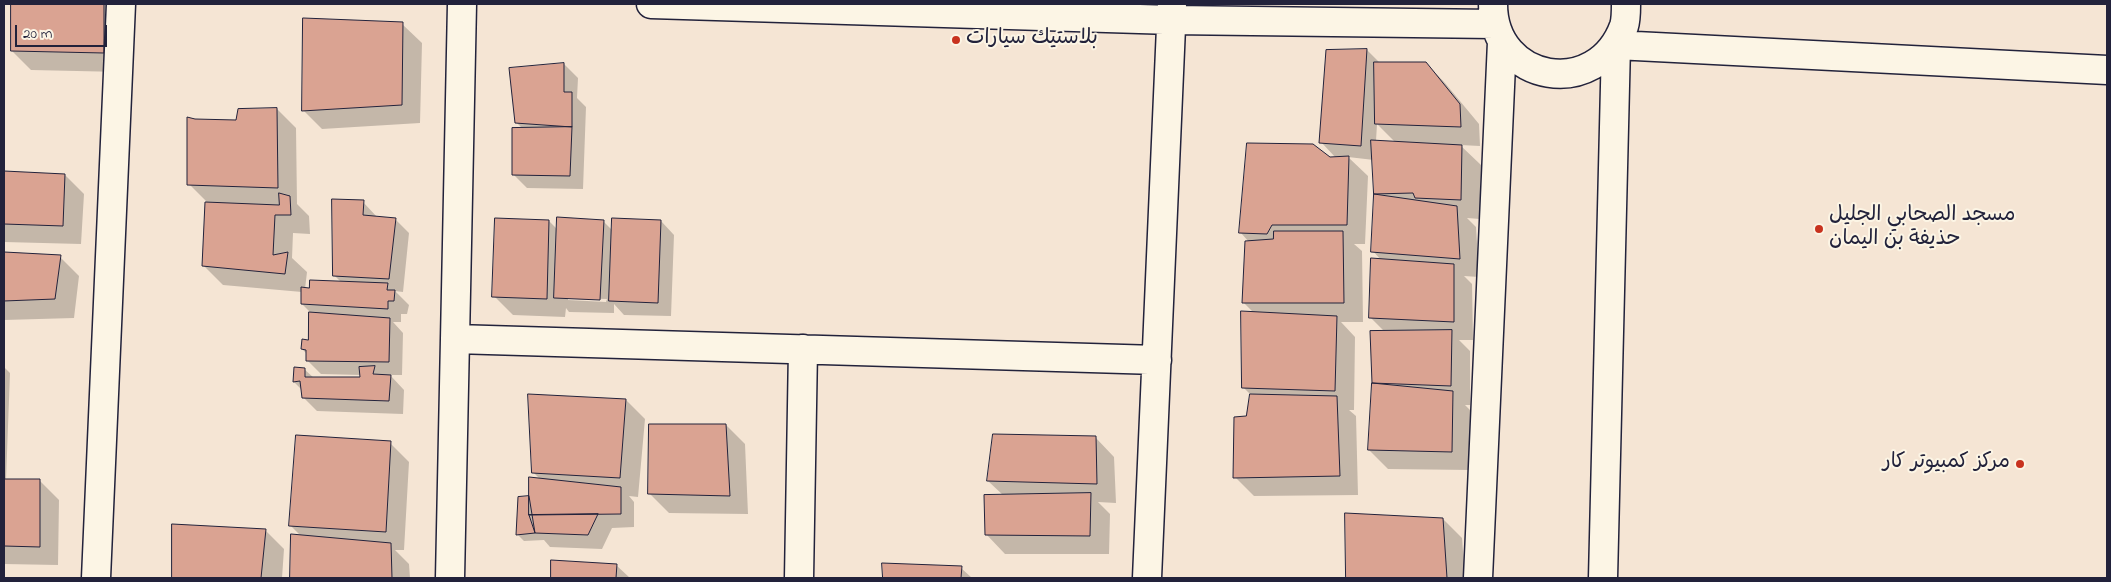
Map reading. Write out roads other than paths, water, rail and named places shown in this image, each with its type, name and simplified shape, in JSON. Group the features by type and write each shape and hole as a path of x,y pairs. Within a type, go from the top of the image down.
{"street":[{"path":"96,578 121,4"},
{"path":"450,578 462,4"},
{"path":"651,4 1172,12 1496,23"},
{"path":"1496,23 1517,59 1523,63 1536,70 1558,75 1580,72 1600,62 1616,45 1625,25 1626,4"},
{"path":"1147,578 1172,12"},
{"path":"1478,578 1496,23"},
{"path":"1616,45 2107,70"},
{"path":"1603,578 1616,45"},
{"path":"455,339 1157,360"},
{"path":"799,578 803,350"}],"place":[{"name":"بلاستيك سيارات","path":"956,40"},
{"name":"مسجد الصحابي الجليل حذيفة بن اليمان","path":"1819,229"},
{"name":"مركز كمبيوتر كار","path":"2020,464"}]}
